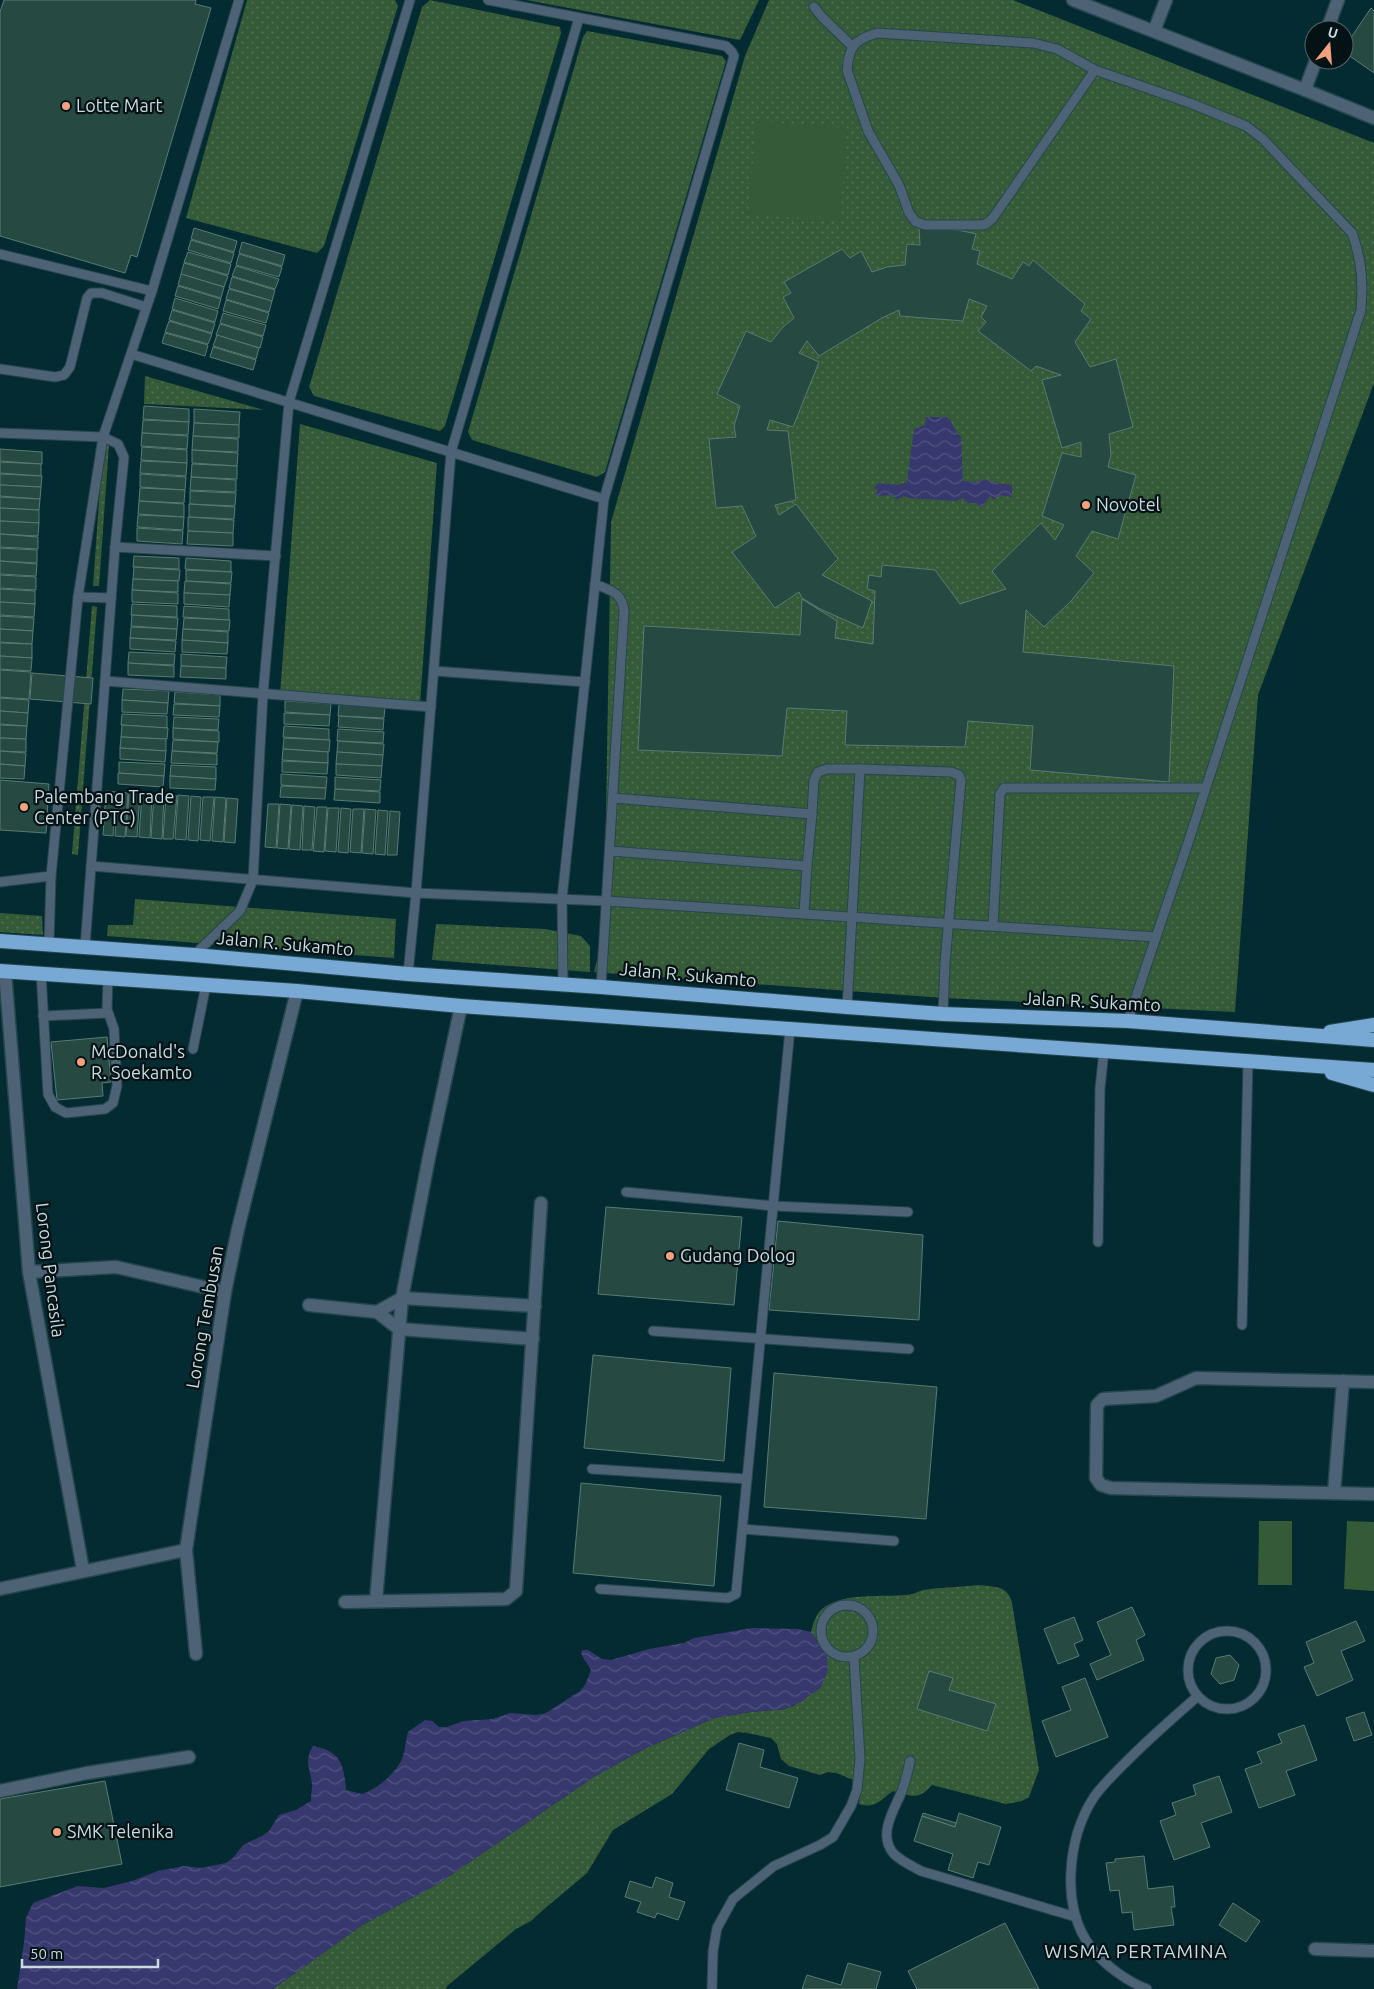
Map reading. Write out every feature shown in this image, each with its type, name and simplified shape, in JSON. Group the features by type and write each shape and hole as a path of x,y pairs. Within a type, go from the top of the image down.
{"highway":[{"name":"Jalan R. Sukamto","path":"0,941 194,954 408,974 563,984 943,1014 1128,1021 1374,1040"},
{"path":"2,971 296,990 461,1006 1374,1070"},
{"path":"1305,1036 1374,1025"},
{"path":"1304,1064 1374,1085"}],"street":[{"path":"1073,0 1374,118"},
{"path":"1154,31 1166,0"},
{"path":"1331,20 1338,0"},
{"path":"1305,90 1312,70"},
{"name":"Lorong Pancasila","path":"2,971 29,1272 83,1570"},
{"name":"Lorong Tembusan","path":"196,1654 186,1550 225,1292 238,1229 296,990"},
{"path":"376,1600 402,1298 430,1148 461,1006"},
{"path":"345,1602 506,1599 516,1592 541,1203"},
{"path":"29,1272 116,1268 225,1292"},
{"path":"377,1312 402,1298 535,1306"},
{"path":"309,1305 377,1312 400,1329 533,1338"},
{"path":"1374,1382 1196,1378 1156,1396 1103,1399 1098,1402 1096,1408 1096,1478 1106,1487 1374,1494"},
{"path":"1334,1493 1343,1381"},
{"path":"0,1589 83,1570 186,1550"},
{"path":"0,1791 87,1773 189,1757"},
{"path":"1315,1948 1374,1951"}],"lane":[{"path":"49,944 51,876 78,597 103,437 114,398 152,291 239,0"},
{"path":"194,954 240,911 253,880 263,694 289,402 410,0"},
{"path":"488,0 527,4 579,18 726,46 734,56 604,499 562,899 563,984"},
{"path":"814,7 853,46"},
{"path":"408,974 451,452 579,18"},
{"path":"1095,70 993,218 981,226 924,225 916,222 909,213 899,185 868,131 847,70 853,46 860,38 877,33 1033,44 1057,50 1095,70 1190,103 1246,126 1262,138 1352,233 1359,252 1363,282 1361,310 1128,1021"},
{"path":"0,254 152,291"},
{"path":"0,369 56,377 67,373 86,298 91,293 102,293 146,306"},
{"path":"131,354 604,499"},
{"path":"0,434 103,437 118,444 124,457 114,547 85,947"},
{"path":"114,547 276,556"},
{"path":"595,584 618,595 623,603 601,987"},
{"path":"78,597 111,598"},
{"path":"434,671 585,682"},
{"path":"105,681 431,707"},
{"path":"804,913 814,780 818,772 828,769 860,769 951,772 959,776 944,963 943,1014"},
{"path":"847,1007 860,769"},
{"path":"993,926 1000,794 1004,788 1205,788"},
{"path":"613,798 812,814"},
{"path":"610,851 807,866"},
{"path":"91,866 416,893 606,901 1156,937"},
{"path":"0,882 51,876"},
{"path":"42,973 48,1094 55,1107 66,1113 105,1109 110,1107 116,1098 114,1029 108,1013 108,978"},
{"path":"193,1049 206,984"},
{"path":"43,1016 108,1013"},
{"path":"600,1589 732,1598 737,1590 790,1029"},
{"path":"1098,1242 1100,1088 1104,1051"},
{"path":"1242,1325 1248,1061"},
{"path":"626,1192 774,1206 908,1212"},
{"path":"653,1331 909,1349"},
{"path":"592,1469 748,1479"},
{"path":"743,1529 894,1542"},
{"path":"840,1606 852,1606 864,1611 873,1626 874,1632 870,1644 862,1653 854,1657 834,1654 825,1645 821,1634 826,1617 840,1606"},
{"path":"1227,1630 1243,1634 1256,1644 1264,1658 1266,1674 1261,1689 1250,1702 1227,1709 1211,1705 1198,1696 1190,1681 1188,1665 1193,1650 1204,1638 1219,1631 1227,1630"},
{"path":"712,1989 713,1951 717,1928 733,1899 774,1866 820,1846 833,1837 851,1806 857,1790 860,1759 854,1657"},
{"path":"1147,1989 1126,1978 1089,1945 1076,1917 1072,1882 1073,1850 1076,1833 1084,1815 1110,1778 1160,1729 1198,1696"},
{"path":"910,1761 901,1792 888,1823 888,1842 894,1853 903,1861 921,1870 1076,1917"}],"green space":[{"path":"247,0 395,0 398,6 324,246 317,253 186,218"},
{"path":"430,0 560,27 561,33 445,426 440,431 314,396 309,387 422,7"},
{"path":"526,0 759,0 740,40"},
{"path":"769,0 1013,0 1374,143 1374,383 1258,695 1235,1012 944,998 594,972 604,931 611,522 745,56"},
{"path":"587,31 722,56 726,61 605,472 597,477 472,440 468,432 583,37"},
{"path":"756,121 847,128 840,221 749,214"},
{"path":"145,376 264,410 144,404"},
{"path":"300,424 437,463 420,704 280,695"},
{"path":"103,445 109,445 99,586 93,586"},
{"path":"92,606 97,607 78,855 72,854"},
{"path":"135,899 396,919 394,958 107,936 108,925 133,925"},
{"path":"0,913 42,916 43,935 0,932"},
{"path":"436,924 545,929 581,936 590,946 590,972 432,960"},
{"path":"1259,1521 1292,1521 1292,1585 1258,1585"},
{"path":"1347,1521 1374,1522 1374,1591 1344,1589"},
{"path":"978,1585 1004,1590 1012,1603 1039,1770 1029,1797 1022,1801 1006,1804 932,1785 919,1795 910,1796 893,1791 874,1804 859,1804 861,1787 856,1781 836,1773 828,1772 820,1775 789,1766 781,1759 777,1744 771,1738 738,1732 709,1749 672,1794 613,1830 587,1873 531,1921 516,1929 447,1986 446,1989 273,1989 362,1925 439,1883 595,1776 644,1749 714,1718 785,1709 793,1706 821,1687 827,1652 821,1647 811,1632 818,1614 826,1606 854,1597 909,1595 931,1589"}],"water":[{"path":"926,417 948,417 961,437 963,481 977,482 988,479 991,482 1012,485 1012,497 999,495 994,500 990,496 983,506 979,507 977,503 968,503 963,498 957,501 908,498 904,496 896,500 893,495 876,496 878,490 874,488 878,483 898,485 907,482 914,429 925,425"},
{"path":"752,1628 798,1629 811,1632 821,1647 827,1652 828,1670 821,1687 801,1702 785,1709 714,1718 644,1749 595,1776 439,1883 362,1925 273,1989 17,1989 26,1918 33,1903 78,1886 104,1888 132,1881 158,1871 184,1866 201,1868 226,1863 233,1858 243,1845 269,1831 279,1815 296,1810 311,1801 312,1785 308,1757 313,1746 330,1751 339,1760 344,1773 346,1790 362,1794 378,1786 392,1773 402,1760 408,1732 425,1720 432,1721 439,1727 447,1727 463,1721 493,1719 510,1713 537,1715 546,1713 580,1691 585,1685 591,1670 581,1652 583,1650 588,1650 602,1659 611,1660 649,1649 684,1643 694,1638"}],"building":[{"path":"4,0 196,0 195,4 211,8 137,257 131,255 125,273 0,236 0,12"},
{"path":"1371,8 1374,11 1374,73 1354,59 1354,33"},
{"path":"194,228 237,241 234,252 191,239"},
{"name":"Novotel","path":"919,228 958,230 976,234 972,249 980,251 977,264 1012,279 1023,262 1029,266 1033,260 1085,304 1081,311 1091,319 1075,342 1090,367 1116,359 1133,427 1109,434 1111,455 1108,467 1136,475 1118,539 1092,531 1076,556 1094,573 1071,601 1044,627 1026,610 1023,652 1174,666 1169,782 1030,770 1033,726 968,721 965,747 845,745 847,711 787,708 782,756 638,750 644,626 800,635 802,599 837,621 835,638 873,644 875,591 867,589 869,575 881,577 882,565 935,570 960,604 1006,589 992,571 1041,523 1055,540 1064,525 1042,516 1062,453 1081,457 1081,442 1062,448 1042,380 1061,375 1036,366 1031,371 978,331 986,322 981,317 987,306 969,299 963,321 900,316 899,310 882,318 819,356 807,341 799,353 819,362 793,427 770,420 767,430 788,431 796,500 775,505 779,515 796,504 838,559 822,575 872,601 863,628 820,609 802,598 799,592 775,608 732,552 756,536 742,506 716,508 709,439 736,437 734,426 740,406 717,394 746,331 771,342 783,327 794,318 783,297 791,293 784,282 842,249 850,258 861,251 872,272 887,267 905,265 907,244 920,245"},
{"path":"191,240 234,253 231,263 188,250"},
{"path":"242,242 285,255 282,266 239,253"},
{"path":"188,252 231,264 228,275 184,262"},
{"path":"239,254 282,267 279,277 236,265"},
{"path":"184,263 228,276 224,287 181,274"},
{"path":"236,266 279,279 275,289 232,276"},
{"path":"181,274 224,287 221,298 178,285"},
{"path":"232,277 275,290 272,301 229,288"},
{"path":"178,286 221,299 218,309 175,296"},
{"path":"229,289 272,301 269,312 226,299"},
{"path":"175,298 218,311 215,322 172,309"},
{"path":"226,300 269,313 266,323 223,311"},
{"path":"172,310 215,323 212,333 169,320"},
{"path":"223,313 266,325 263,336 220,323"},
{"path":"169,321 212,334 208,344 165,332"},
{"path":"220,324 263,337 260,348 216,335"},
{"path":"165,333 208,345 205,356 162,343"},
{"path":"217,335 259,348 256,359 213,346"},
{"path":"213,347 256,360 253,370 210,357"},
{"path":"144,406 189,409 189,422 143,419"},
{"path":"194,409 240,412 239,425 194,423"},
{"path":"143,420 189,422 188,435 142,433"},
{"path":"194,423 239,425 239,438 193,436"},
{"path":"142,433 188,436 187,449 141,446"},
{"path":"193,436 238,439 238,452 192,450"},
{"path":"142,447 187,450 187,463 141,460"},
{"path":"0,449 42,452 42,464 0,461"},
{"path":"192,450 238,453 237,466 192,463"},
{"path":"141,461 187,463 186,476 140,473"},
{"path":"0,462 41,464 41,476 0,473"},
{"path":"192,464 237,466 237,479 191,477"},
{"path":"0,474 42,476 41,487 0,485"},
{"path":"140,474 186,477 185,490 140,487"},
{"path":"191,477 236,480 236,492 190,490"},
{"path":"0,485 41,487 40,499 0,496"},
{"path":"140,488 185,490 184,503 139,501"},
{"path":"190,491 236,493 235,506 190,504"},
{"path":"0,497 40,499 39,510 0,508"},
{"path":"139,501 184,504 184,517 138,514"},
{"path":"189,504 235,507 234,519 189,517"},
{"path":"0,508 39,510 39,523 0,521"},
{"path":"138,515 184,517 183,530 137,527"},
{"path":"188,517 234,520 233,533 188,531"},
{"path":"0,521 39,523 38,536 0,534"},
{"path":"137,528 183,531 182,544 137,541"},
{"path":"188,531 233,533 233,546 187,544"},
{"path":"0,534 38,537 38,549 0,547"},
{"path":"0,548 37,550 37,563 0,561"},
{"path":"134,556 179,558 179,569 133,567"},
{"path":"186,558 231,561 231,572 185,569"},
{"path":"0,561 37,564 36,576 0,574"},
{"path":"134,567 180,570 179,581 133,579"},
{"path":"186,570 232,572 231,583 186,581"},
{"path":"0,575 36,577 36,590 0,588"},
{"path":"133,579 178,581 178,592 132,590"},
{"path":"185,581 231,584 230,595 184,593"},
{"path":"0,589 35,591 35,604 0,602"},
{"path":"132,590 178,593 178,604 132,602"},
{"path":"184,593 230,595 229,607 184,604"},
{"path":"0,602 35,604 34,617 0,615"},
{"path":"132,604 177,606 177,617 131,615"},
{"path":"184,606 229,609 229,620 183,617"},
{"path":"132,615 178,618 177,629 131,626"},
{"path":"0,616 34,618 33,631 0,629"},
{"path":"184,618 230,620 229,631 183,629"},
{"path":"131,627 177,629 176,640 130,638"},
{"path":"0,629 33,631 32,644 0,642"},
{"path":"183,629 228,632 228,643 182,640"},
{"path":"130,638 176,641 175,652 130,649"},
{"path":"182,640 228,643 227,654 182,652"},
{"path":"0,643 32,644 32,658 0,656"},
{"path":"129,652 175,654 174,665 128,663"},
{"path":"181,654 227,657 226,668 181,666"},
{"path":"0,656 32,658 31,671 0,669"},
{"path":"128,663 174,666 174,677 128,675"},
{"path":"181,666 226,668 226,679 180,677"},
{"path":"0,670 31,672 29,699 0,697"},
{"path":"32,673 93,678 91,704 30,699"},
{"path":"123,689 169,691 168,703 122,700"},
{"path":"175,692 220,695 220,706 174,703"},
{"path":"0,698 29,700 28,713 0,711"},
{"path":"122,700 168,703 167,714 122,712"},
{"path":"285,701 331,704 330,715 285,712"},
{"path":"174,704 220,706 219,717 173,715"},
{"path":"339,704 385,707 384,718 338,716"},
{"path":"0,711 28,713 27,726 0,724"},
{"path":"284,713 330,715 329,726 284,724"},
{"path":"122,714 167,716 167,728 121,725"},
{"path":"339,716 384,719 383,730 338,727"},
{"path":"174,717 219,719 218,730 173,728"},
{"path":"0,725 27,726 26,739 0,738"},
{"path":"122,725 168,728 167,739 121,737"},
{"path":"284,726 329,729 329,740 283,737"},
{"path":"173,728 219,731 219,742 173,739"},
{"path":"338,729 384,732 383,743 337,741"},
{"path":"121,737 166,739 166,751 120,748"},
{"path":"0,738 26,739 26,752 0,751"},
{"path":"284,738 330,740 329,752 283,749"},
{"path":"173,740 218,742 217,753 172,751"},
{"path":"338,741 384,744 383,755 337,752"},
{"path":"120,748 166,751 165,762 120,759"},
{"path":"283,749 328,752 328,763 282,760"},
{"path":"0,751 26,753 25,766 0,764"},
{"path":"172,751 217,754 217,765 171,763"},
{"path":"337,752 383,755 382,766 336,764"},
{"path":"282,761 328,763 327,774 282,772"},
{"path":"119,762 165,764 164,776 119,773"},
{"path":"0,764 25,766 24,779 0,778"},
{"path":"336,764 382,766 381,778 336,775"},
{"path":"171,765 216,767 216,779 170,776"},
{"path":"118,773 164,776 163,787 118,784"},
{"path":"281,774 327,777 326,788 281,785"},
{"path":"170,776 216,779 215,790 170,788"},
{"path":"335,777 381,780 380,791 335,789"},
{"name":"Palembang Trade Center (PTC)","path":"0,780 49,784 46,833 0,830"},
{"path":"281,786 326,788 325,799 280,797"},
{"path":"335,789 380,792 380,803 334,800"},
{"path":"106,791 116,792 113,836 103,835"},
{"path":"118,792 128,793 125,837 115,836"},
{"path":"129,792 140,793 137,837 126,836"},
{"path":"142,793 152,794 150,838 139,837"},
{"path":"154,794 164,795 162,839 151,838"},
{"path":"166,795 177,796 173,839 163,839"},
{"path":"178,795 189,796 186,840 175,839"},
{"path":"191,796 201,797 198,841 188,840"},
{"path":"203,797 214,797 210,841 200,840"},
{"path":"215,797 226,798 223,842 212,841"},
{"path":"227,798 238,799 235,843 224,842"},
{"path":"268,804 279,804 276,848 265,847"},
{"path":"280,804 291,805 288,849 277,848"},
{"path":"292,805 303,806 300,850 289,849"},
{"path":"304,806 315,807 312,850 302,850"},
{"path":"317,807 327,807 324,852 313,851"},
{"path":"328,808 339,808 336,852 325,851"},
{"path":"341,808 351,809 348,853 338,852"},
{"path":"353,809 364,809 361,853 350,852"},
{"path":"365,809 376,810 373,854 362,853"},
{"path":"378,810 388,811 385,855 375,854"},
{"path":"390,811 400,812 397,855 387,855"},
{"name":"McDonald's R. Soekamto","path":"107,1037 111,1082 102,1083 103,1096 57,1100 51,1042"},
{"name":"Gudang Dolog","path":"606,1207 742,1217 734,1305 598,1294"},
{"path":"778,1221 923,1235 919,1320 769,1310"},
{"path":"593,1355 731,1368 724,1461 584,1448"},
{"path":"774,1373 937,1387 926,1519 764,1507"},
{"path":"581,1483 721,1496 714,1586 573,1573"},
{"path":"1132,1607 1145,1635 1136,1640 1144,1660 1097,1680 1090,1664 1111,1655 1097,1622"},
{"path":"1074,1617 1083,1640 1074,1644 1079,1656 1058,1664 1044,1629"},
{"path":"1356,1621 1365,1641 1341,1651 1353,1680 1317,1696 1304,1667 1314,1663 1306,1642"},
{"path":"1230,1655 1239,1665 1234,1680 1220,1684 1211,1674 1216,1658"},
{"path":"929,1671 953,1678 949,1690 996,1704 987,1731 917,1709"},
{"path":"1085,1678 1108,1737 1056,1757 1042,1721 1071,1710 1062,1687"},
{"path":"1364,1712 1372,1735 1354,1741 1346,1718"},
{"path":"1304,1725 1317,1760 1286,1771 1295,1795 1259,1808 1245,1769 1262,1763 1257,1752 1282,1743 1278,1734"},
{"path":"739,1743 764,1750 760,1767 798,1778 789,1808 726,1790"},
{"path":"1219,1776 1232,1812 1201,1823 1210,1847 1174,1860 1160,1821 1176,1815 1172,1803 1196,1795 1193,1785"},
{"name":"SMK Telenika","path":"105,1781 122,1864 0,1887 0,1799"},
{"path":"923,1813 956,1823 955,1827 922,1816"},
{"path":"959,1813 1001,1827 989,1865 978,1862 973,1878 948,1870 953,1854 914,1841 922,1816 955,1827"},
{"path":"1144,1856 1148,1889 1173,1886 1175,1907 1171,1907 1174,1925 1134,1930 1132,1912 1122,1913 1119,1890 1110,1891 1106,1863 1115,1862 1115,1859"},
{"path":"656,1877 673,1883 669,1897 685,1902 678,1920 657,1913 655,1918 637,1912 641,1902 625,1897 630,1881 652,1888"},
{"path":"1233,1903 1260,1921 1246,1942 1219,1925"},
{"path":"1005,1923 1039,1989 917,1989 908,1971"},
{"path":"848,1963 881,1972 876,1989 802,1989 807,1975 841,1985"}],"place":[{"name":"Lotte Mart","path":"66,106"},
{"name":"Novotel","path":"1086,505"},
{"name":"Palembang Trade Center (PTC)","path":"24,807"},
{"name":"McDonald's R. Soekamto","path":"81,1062"},
{"name":"Gudang Dolog","path":"670,1256"},
{"name":"SMK Telenika","path":"57,1832"}],"district":[{"name":"WISMA PERTAMINA","path":"1136,1951"}]}
